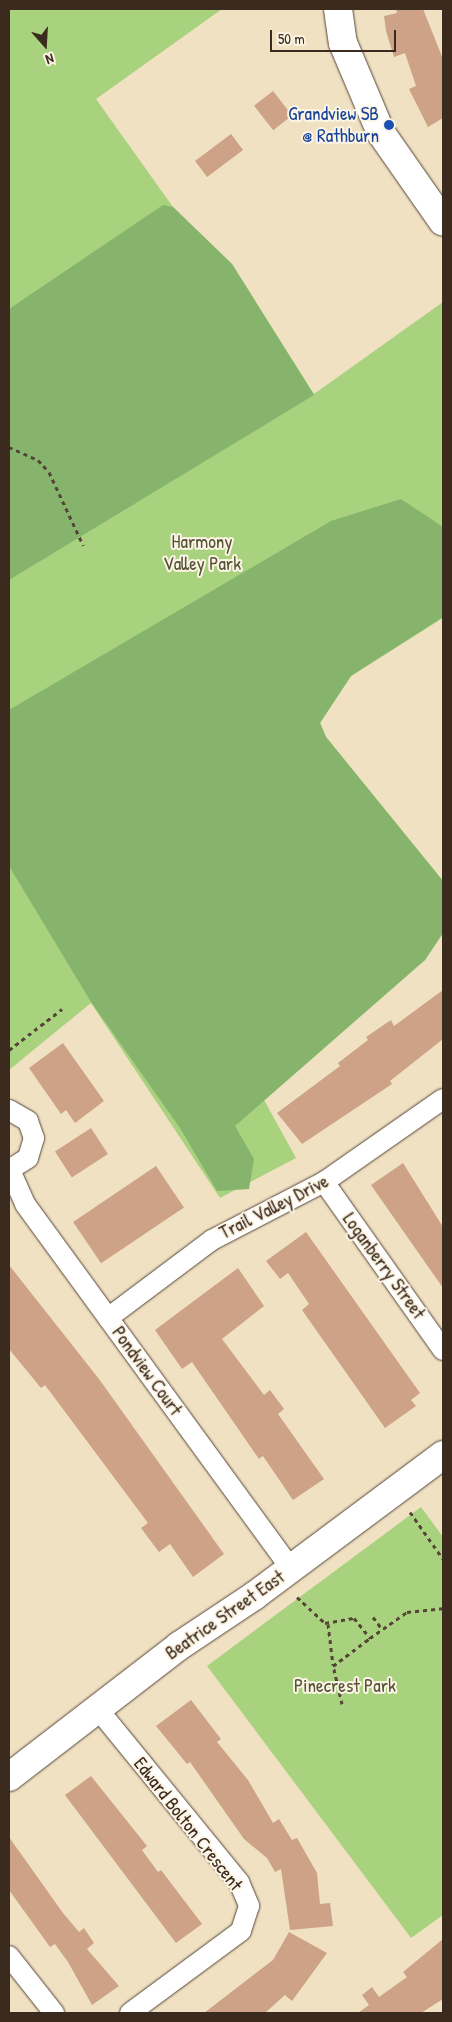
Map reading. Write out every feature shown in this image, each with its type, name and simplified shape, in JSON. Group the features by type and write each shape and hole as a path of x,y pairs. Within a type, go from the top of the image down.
{"street":[{"path":"338,9 343,43 381,133 443,222"},
{"name":"Trail Valley Drive","path":"108,1318 236,1224 324,1182 443,1099"},
{"name":"Pondview Court","path":"9,1110 28,1121 34,1138 28,1158 9,1170 25,1204 290,1569"},
{"name":"Loganberry Street","path":"324,1182 443,1350"},
{"name":"Beatrice Street East","path":"9,1777 97,1708 290,1569 443,1455"},
{"name":"Edward Bolton Crescent","path":"97,1708 239,1882 249,1906 240,1931 130,2013"},
{"path":"9,1956 54,2013"}],"path":[{"path":"9,447 38,460 50,472 83,545"},
{"path":"9,1050 62,1009"},
{"path":"410,1512 443,1559"},
{"path":"297,1597 317,1619 328,1624 354,1618 370,1638"},
{"path":"333,1666 370,1638 420,1607 443,1608"},
{"path":"373,1617 382,1630"},
{"path":"328,1624 333,1666 342,1704"}],"green space":[{"name":"Harmony Valley Park","path":"9,9 222,9 96,99 173,207 232,264 314,394 443,302 443,618 351,676 320,723 326,737 443,881 443,933 425,960 264,1100 296,1158 220,1198 91,1003 9,1070"},
{"path":"163,205 173,207 232,264 314,395 9,580 9,309"},
{"path":"401,499 443,527 443,617 351,676 320,723 326,737 443,881 443,933 425,960 235,1126 254,1159 249,1189 217,1191 180,1128 91,1002 9,866 9,710 331,521"},
{"name":"Pinecrest Park","path":"421,1507 443,1537 443,1915 411,1938 207,1666"}],"building":[{"path":"396,9 423,9 443,59 443,118 428,127 409,89 416,86 405,53 394,57 386,31 384,16 397,13"},
{"path":"273,91 292,115 273,130 254,106"},
{"path":"231,134 243,150 207,177 195,161"},
{"path":"443,990 443,1039 390,1081 392,1084 302,1144 277,1113 340,1066 338,1063 368,1040 366,1037 391,1020 394,1026"},
{"path":"63,1043 104,1101 75,1123 66,1110 61,1114 29,1068"},
{"path":"91,1128 108,1154 72,1177 55,1151"},
{"path":"403,1163 443,1227 443,1288 371,1185"},
{"path":"156,1166 184,1207 101,1263 73,1222"},
{"path":"306,1232 420,1393 411,1400 416,1406 385,1428 302,1310 309,1304 288,1273 280,1279 266,1261"},
{"path":"9,1265 99,1379 224,1554 193,1577 170,1544 159,1552 141,1528 148,1523 45,1385 41,1388 9,1349"},
{"path":"238,1268 264,1306 222,1339 264,1395 270,1390 284,1409 278,1414 324,1479 293,1500 263,1456 259,1459 192,1362 182,1369 155,1330"},
{"path":"191,1700 221,1739 217,1742 248,1780 273,1823 279,1819 292,1840 297,1838 317,1873 320,1904 330,1903 333,1926 290,1930 281,1869 275,1872 267,1858 244,1839 190,1762 187,1764 156,1726"},
{"path":"91,1776 147,1846 142,1850 158,1872 161,1870 202,1924 176,1943 65,1795"},
{"path":"9,1837 63,1913 79,1932 84,1928 94,1943 87,1949 119,1986 92,2005 68,1962 55,1944 50,1947 9,1890"},
{"path":"289,1932 327,1953 292,2001 285,1995 265,2013 204,2013 273,1960"},
{"path":"443,1939 443,1999 421,2013 358,2013 369,2005 362,1995 372,1987 379,1997 407,1977 403,1972"}],"place":[{"name":"Grandview SB @ Rathburn","path":"389,125"}]}
